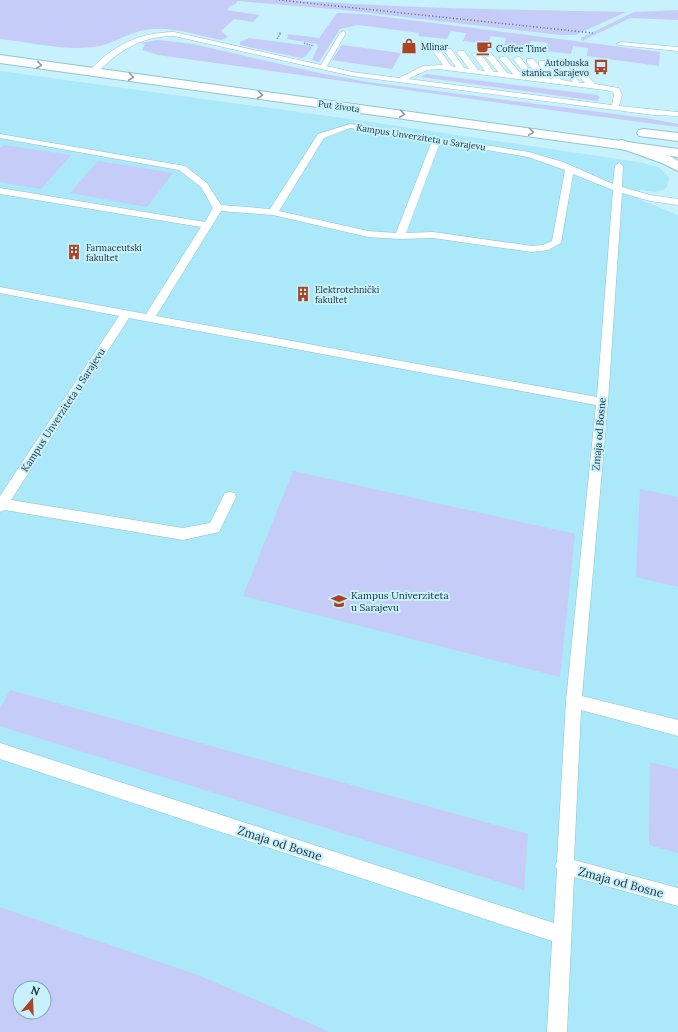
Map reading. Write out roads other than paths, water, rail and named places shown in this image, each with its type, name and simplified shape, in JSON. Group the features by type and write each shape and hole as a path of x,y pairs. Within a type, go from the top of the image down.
{"street":[{"name":"Put života","path":"0,59 622,144 678,153"},
{"path":"89,59 147,66"},
{"path":"634,131 678,137"},
{"path":"622,144 667,160 678,167"}],"lane":[{"path":"92,72 104,61 140,38 161,33 188,36 352,74 654,113 678,118"},
{"path":"322,67 344,33"},
{"path":"621,44 678,50"},
{"path":"435,49 448,68"},
{"path":"448,51 462,70"},
{"path":"461,53 475,71"},
{"path":"476,54 491,73"},
{"path":"489,56 504,75"},
{"path":"503,58 519,77"},
{"path":"517,59 533,79"},
{"path":"530,61 546,80"},
{"path":"542,62 559,82"},
{"path":"552,64 569,83"},
{"path":"561,64 579,84"},
{"path":"573,66 592,86"},
{"path":"400,80 426,68 448,68 579,84 616,90 618,95 615,108"},
{"path":"586,68 605,88"},
{"path":"654,113 678,114"},
{"name":"Kampus Unverziteta u Sarajevu","path":"273,212 322,136 335,130 350,126 529,155 560,164 616,189 678,202"},
{"path":"0,136 182,168 204,185 218,208"},
{"path":"400,236 437,139"},
{"name":"Zmaja od Bosne","path":"557,1032 564,866 574,701 602,402 616,189 619,166"},
{"path":"218,208 273,212 368,234 400,236 433,234 532,248 545,248 556,243 570,169"},
{"path":"0,191 206,225"},
{"path":"149,318 218,208"},
{"path":"0,290 602,402"},
{"name":"Kampus Unverziteta u Sarajevu","path":"1,505 126,314"},
{"path":"1,505 183,534 214,528 230,497"},
{"path":"574,701 678,728"},
{"name":"Zmaja od Bosne","path":"0,751 561,935"},
{"name":"Zmaja od Bosne","path":"564,866 678,897"}],"railway":[{"path":"279,0 593,33"}],"place":[{"name":"Mlinar","path":"409,46"},
{"name":"Coffee Time","path":"484,48"},
{"name":"Autobuska stanica Sarajevo","path":"601,67"},
{"name":"Farmaceutski fakultet","path":"74,252"},
{"name":"Elektrotehnički fakultet","path":"303,294"},
{"name":"Kampus Univerziteta u Sarajevu","path":"339,601"}]}
